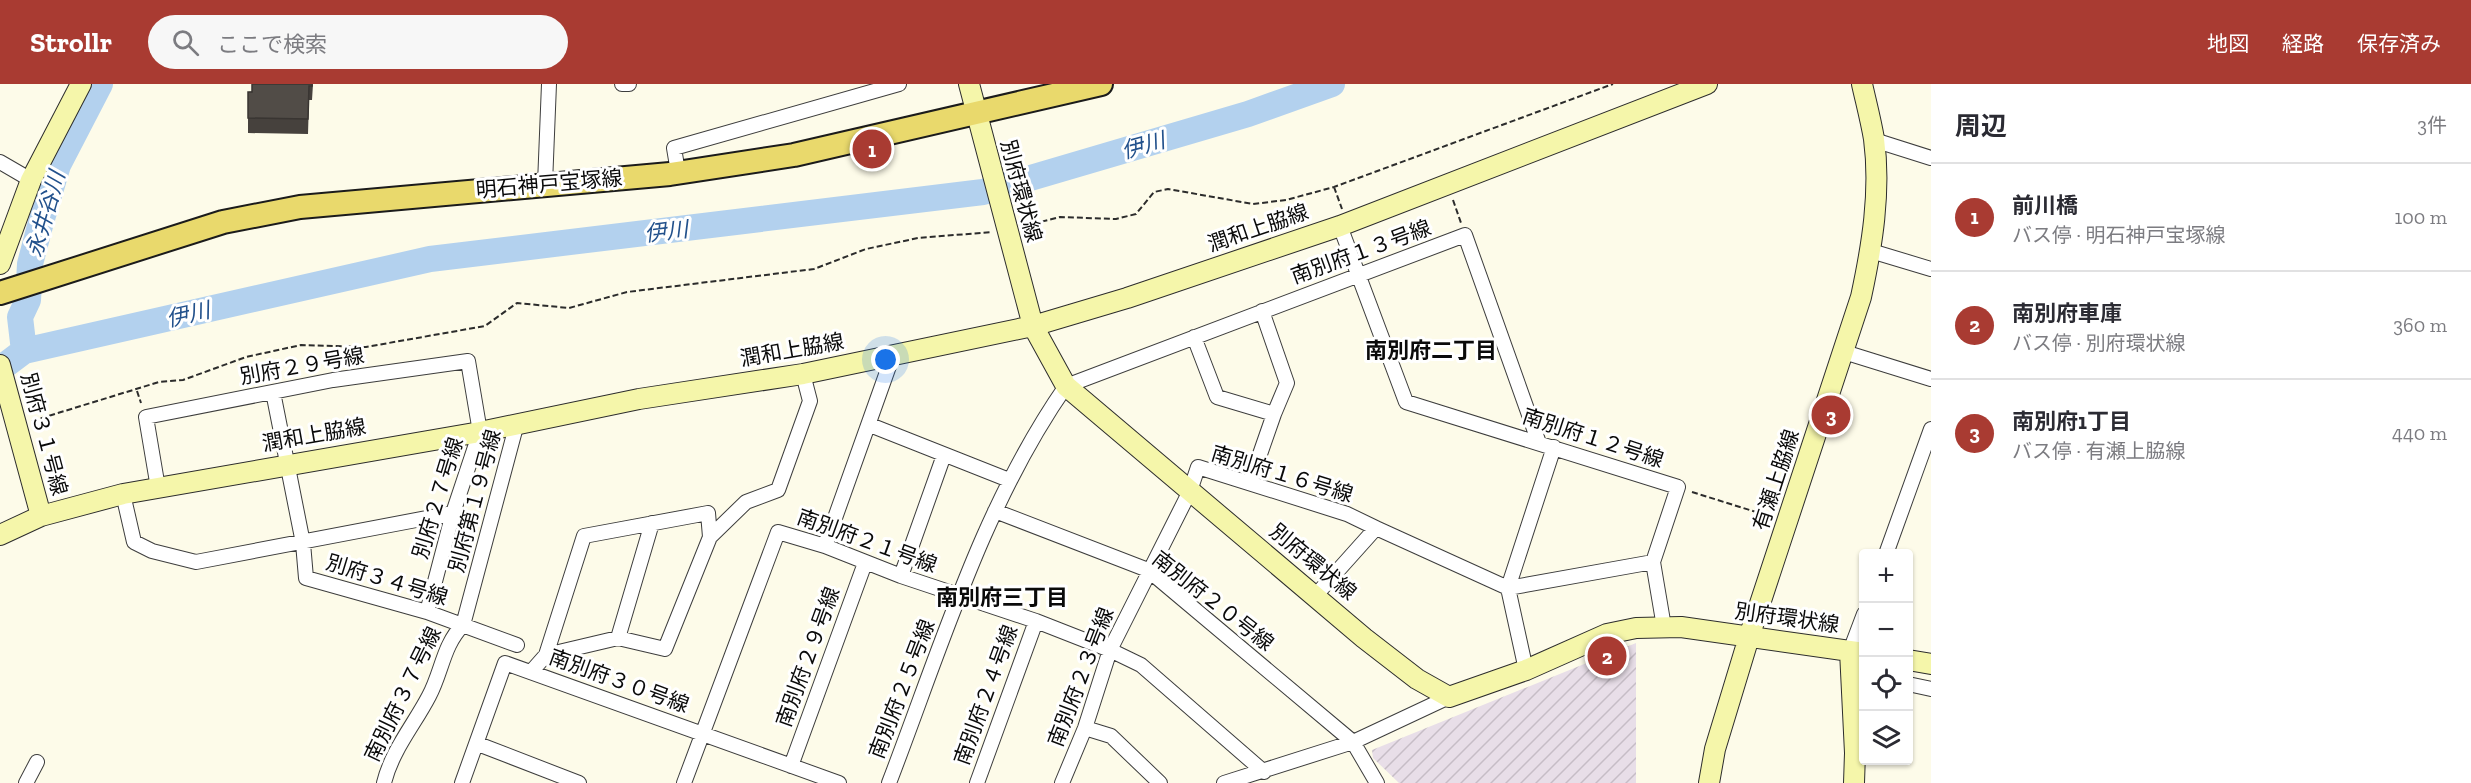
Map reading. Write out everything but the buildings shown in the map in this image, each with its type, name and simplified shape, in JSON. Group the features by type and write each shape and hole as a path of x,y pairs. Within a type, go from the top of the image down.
{"main road":[{"name":"明石神戸宝塚線","path":"7,291 223,222 300,207 678,172 794,155 979,120 1101,84"}],"street":[{"path":"0,264 31,180 81,84"},
{"path":"545,184 549,84"},
{"path":"622,84 629,84"},
{"path":"678,172 674,148 899,84"},
{"name":"別府環状線","path":"969,84 1033,326 1066,386 1417,679 1449,697 1526,670 1607,634 1636,628 1664,627 1857,652"},
{"name":"潤和上脇線","path":"0,535 41,516 123,494 480,432 639,399 803,374 1033,326 1127,298 1343,224 1707,84"},
{"name":"有瀬上脇線","path":"1709,783 1715,749 1749,637 1861,297 1871,251 1875,196 1874,140 1862,84"},
{"path":"1874,140 1931,158"},
{"path":"0,162 31,180"},
{"name":"南別府１２号線","path":"1343,224 1358,276 1406,402 1678,487 1653,562"},
{"name":"南別府１３号線","path":"1066,386 1465,235 1539,443"},
{"path":"1871,251 1931,268"},
{"path":"1250,483 1287,383 1262,311"},
{"path":"1194,337 1217,397 1274,414"},
{"path":"1844,352 1931,379"},
{"path":"825,546 870,425 893,355"},
{"name":"別府２９号線","path":"158,488 146,417 273,392 468,361 480,432"},
{"name":"別府３１号線","path":"0,365 41,516"},
{"path":"546,655 618,638 665,649 710,537 746,502 778,490 810,401 803,374"},
{"name":"南別府２５号線","path":"888,783 995,511 1033,435 1066,386"},
{"name":"別府３４号線","path":"273,392 289,464 303,543 306,578 427,612 517,645"},
{"name":"別府第１９号線","path":"463,625 517,423"},
{"path":"870,425 1009,480"},
{"path":"1888,549 1931,429"},
{"name":"別府２７号線","path":"427,612 453,513 480,432"},
{"path":"1526,670 1508,588 1554,447"},
{"path":"901,576 944,454"},
{"name":"南別府１６号線","path":"1190,491 1198,467 1347,514 1376,528"},
{"name":"南別府２３号線","path":"1062,783 1085,728 1110,650 1148,570 1190,491"},
{"path":"123,494 134,542 152,551 196,562 453,513"},
{"name":"南別府２０号線","path":"995,511 1148,570 1353,742 1377,783"},
{"path":"531,672 546,655 584,536 708,513 710,537"},
{"path":"618,638 652,523"},
{"path":"1316,595 1376,528 1508,588 1653,562 1664,627"},
{"name":"南別府２１号線","path":"684,783 778,532 825,546 901,576 1036,621 1110,650 1141,665 1264,772"},
{"name":"南別府２９号線","path":"791,766 865,563"},
{"name":"南別府２４号線","path":"976,783 1036,621"},
{"name":"南別府３７号線","path":"384,783 388,765 430,695 451,637 463,625"},
{"path":"1854,783 1859,751 1857,652"},
{"path":"1913,661 1931,664"},
{"name":"南別府３０号線","path":"462,783 478,744 505,663 839,783"},
{"path":"1913,685 1931,689"},
{"path":"1224,783 1353,742 1449,697"},
{"path":"1085,728 1111,736 1160,783"},
{"path":"478,744 579,783"},
{"path":"26,783 37,762"}],"path":[{"path":"16,426 159,382 183,380 246,357 301,345 366,347 485,326 517,303 569,308 627,292 814,269 866,249 918,238 1007,230 1060,217 1116,219 1136,214 1154,192 1168,189 1253,204 1286,200 1334,187 1612,84"},
{"path":"1447,183 1465,235"},
{"path":"1334,187 1343,224"},
{"path":"1678,487 1787,521"}],"shaded area":[{"path":"1636,643 1636,783 1399,783 1373,758 1372,750"}],"waterway":[{"name":"永井谷川","path":"24,351 20,317 28,300 30,264 41,222 58,165 100,84"},
{"name":"伊川","path":"0,369 24,351 430,259 983,192 1248,114 1332,84"}],"place":[{"name":"前川橋","path":"872,149"},
{"name":"南別府1丁目","path":"1831,415"},
{"name":"南別府車庫","path":"1607,656"}],"district":[{"name":"南別府二丁目","path":"1431,350"},
{"name":"南別府三丁目","path":"1002,597"}]}
